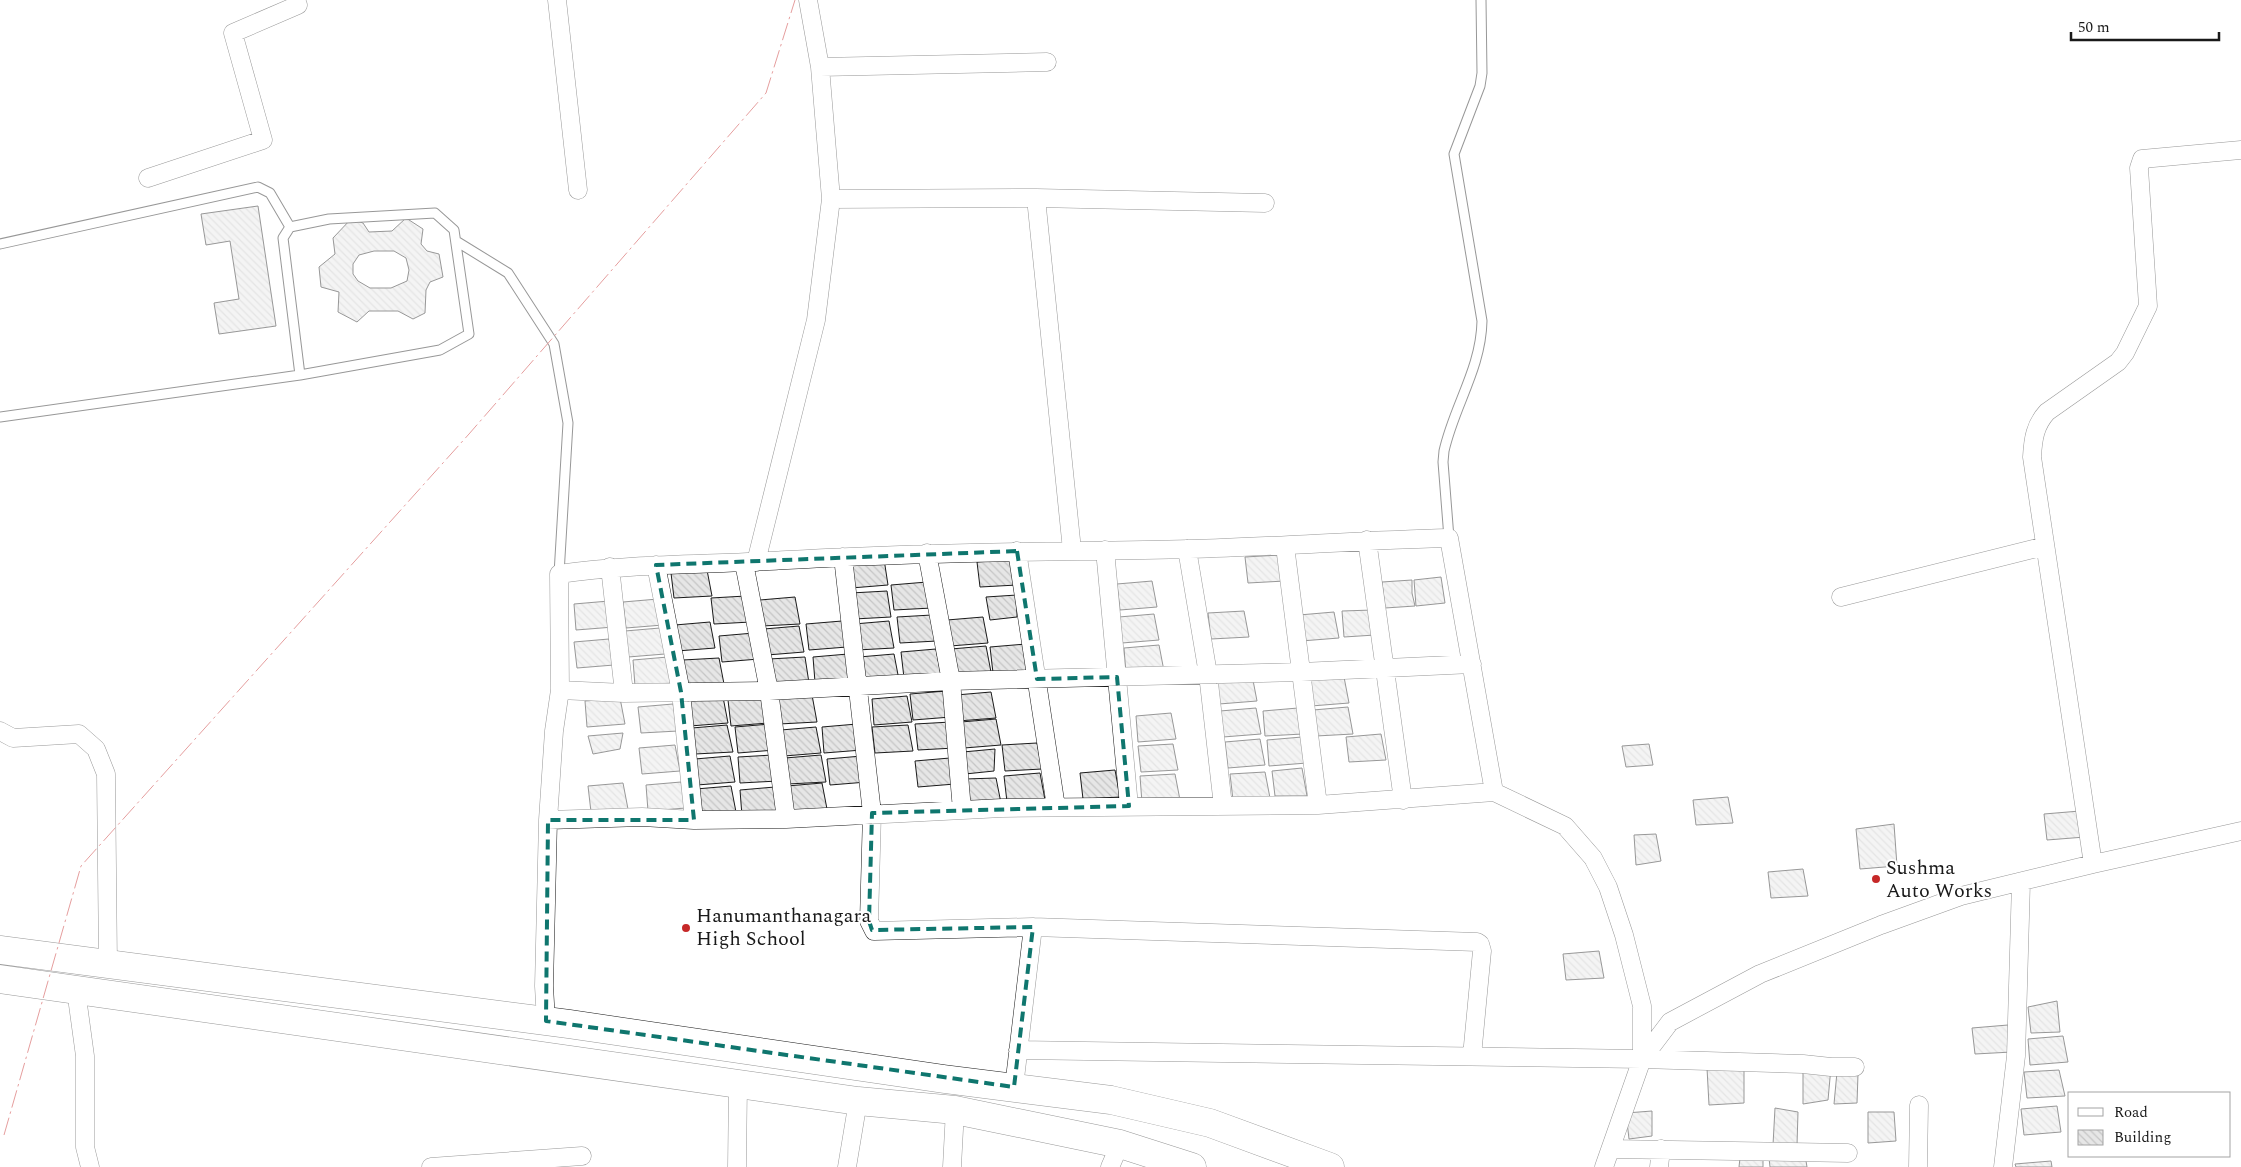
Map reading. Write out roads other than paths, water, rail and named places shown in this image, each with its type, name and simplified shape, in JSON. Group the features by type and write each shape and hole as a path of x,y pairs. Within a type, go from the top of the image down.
{"highway":[{"path":"0,950 546,1021 1111,1100 1210,1123 1330,1167"},
{"path":"0,979 858,1101 955,1110 1115,1155 1192,1167"}],"street":[{"path":"557,0 578,190"},
{"path":"786,819 750,562 816,320 831,198 820,67 808,0"},
{"path":"148,178 263,140 233,33 301,2"},
{"path":"820,67 1047,62"},
{"path":"2093,864 2032,457 2038,422 2047,412 2118,362 2125,353 2148,306 2140,163 2142,159 2146,157 2241,150"},
{"path":"831,198 1036,198 1264,203"},
{"path":"1036,198 1072,550"},
{"path":"546,1021 544,986 548,820 554,731 560,690 559,574 610,567 927,553 1187,549 1449,538 1494,792"},
{"path":"1367,540 1403,800"},
{"path":"1285,546 1318,804"},
{"path":"1841,597 2045,546"},
{"path":"1187,549 1208,674 1222,806"},
{"path":"1105,550 1129,806"},
{"path":"1017,551 1056,807"},
{"path":"927,553 951,681 962,810"},
{"path":"843,557 872,813 869,921 874,931 1033,927 1476,942 1480,944 1482,951 1472,1056"},
{"path":"656,565 681,692 694,820"},
{"path":"610,567 624,693"},
{"path":"560,690 624,693 769,691 951,681 1301,672 1472,664"},
{"path":"0,731 13,738 79,734 96,749 106,774 108,964"},
{"path":"548,820 642,817 694,820 786,819 872,813 1056,807 1318,804 1403,800 1494,792 1565,826 1593,858 1608,887 1622,927 1642,1006 1642,1059"},
{"path":"1604,1167 1642,1059 1670,1022 1760,974 1881,924 1952,899 2241,830"},
{"path":"2003,1167 2016,1056 2020,882"},
{"path":"1014,1087 1033,927"},
{"path":"76,990 85,1056 85,1147 90,1167"},
{"path":"1018,1050 1642,1059 1803,1064 1831,1068 1855,1067"},
{"path":"737,1167 738,1084"},
{"path":"846,1167 858,1101"},
{"path":"1918,1167 1919,1105"},
{"path":"952,1167 955,1110"},
{"path":"1611,1149 1848,1153"},
{"path":"1660,1167 1661,1149"},
{"path":"431,1167 582,1156"}],"lane":[{"path":"1449,538 1443,462 1444,451 1472,376 1482,331 1482,321 1454,154 1480,86 1482,73 1481,0"},
{"path":"0,244 258,187 270,194 290,227"},
{"path":"0,417 300,375 440,350 469,334 454,230 435,213 329,219 290,227 283,238 300,375"},
{"path":"456,241 508,273 554,344 568,423 559,574"}],"place":[{"name":"Sushma Auto Works","path":"1876,879"},
{"name":"Hanumanthanagara High School","path":"686,928"}]}
